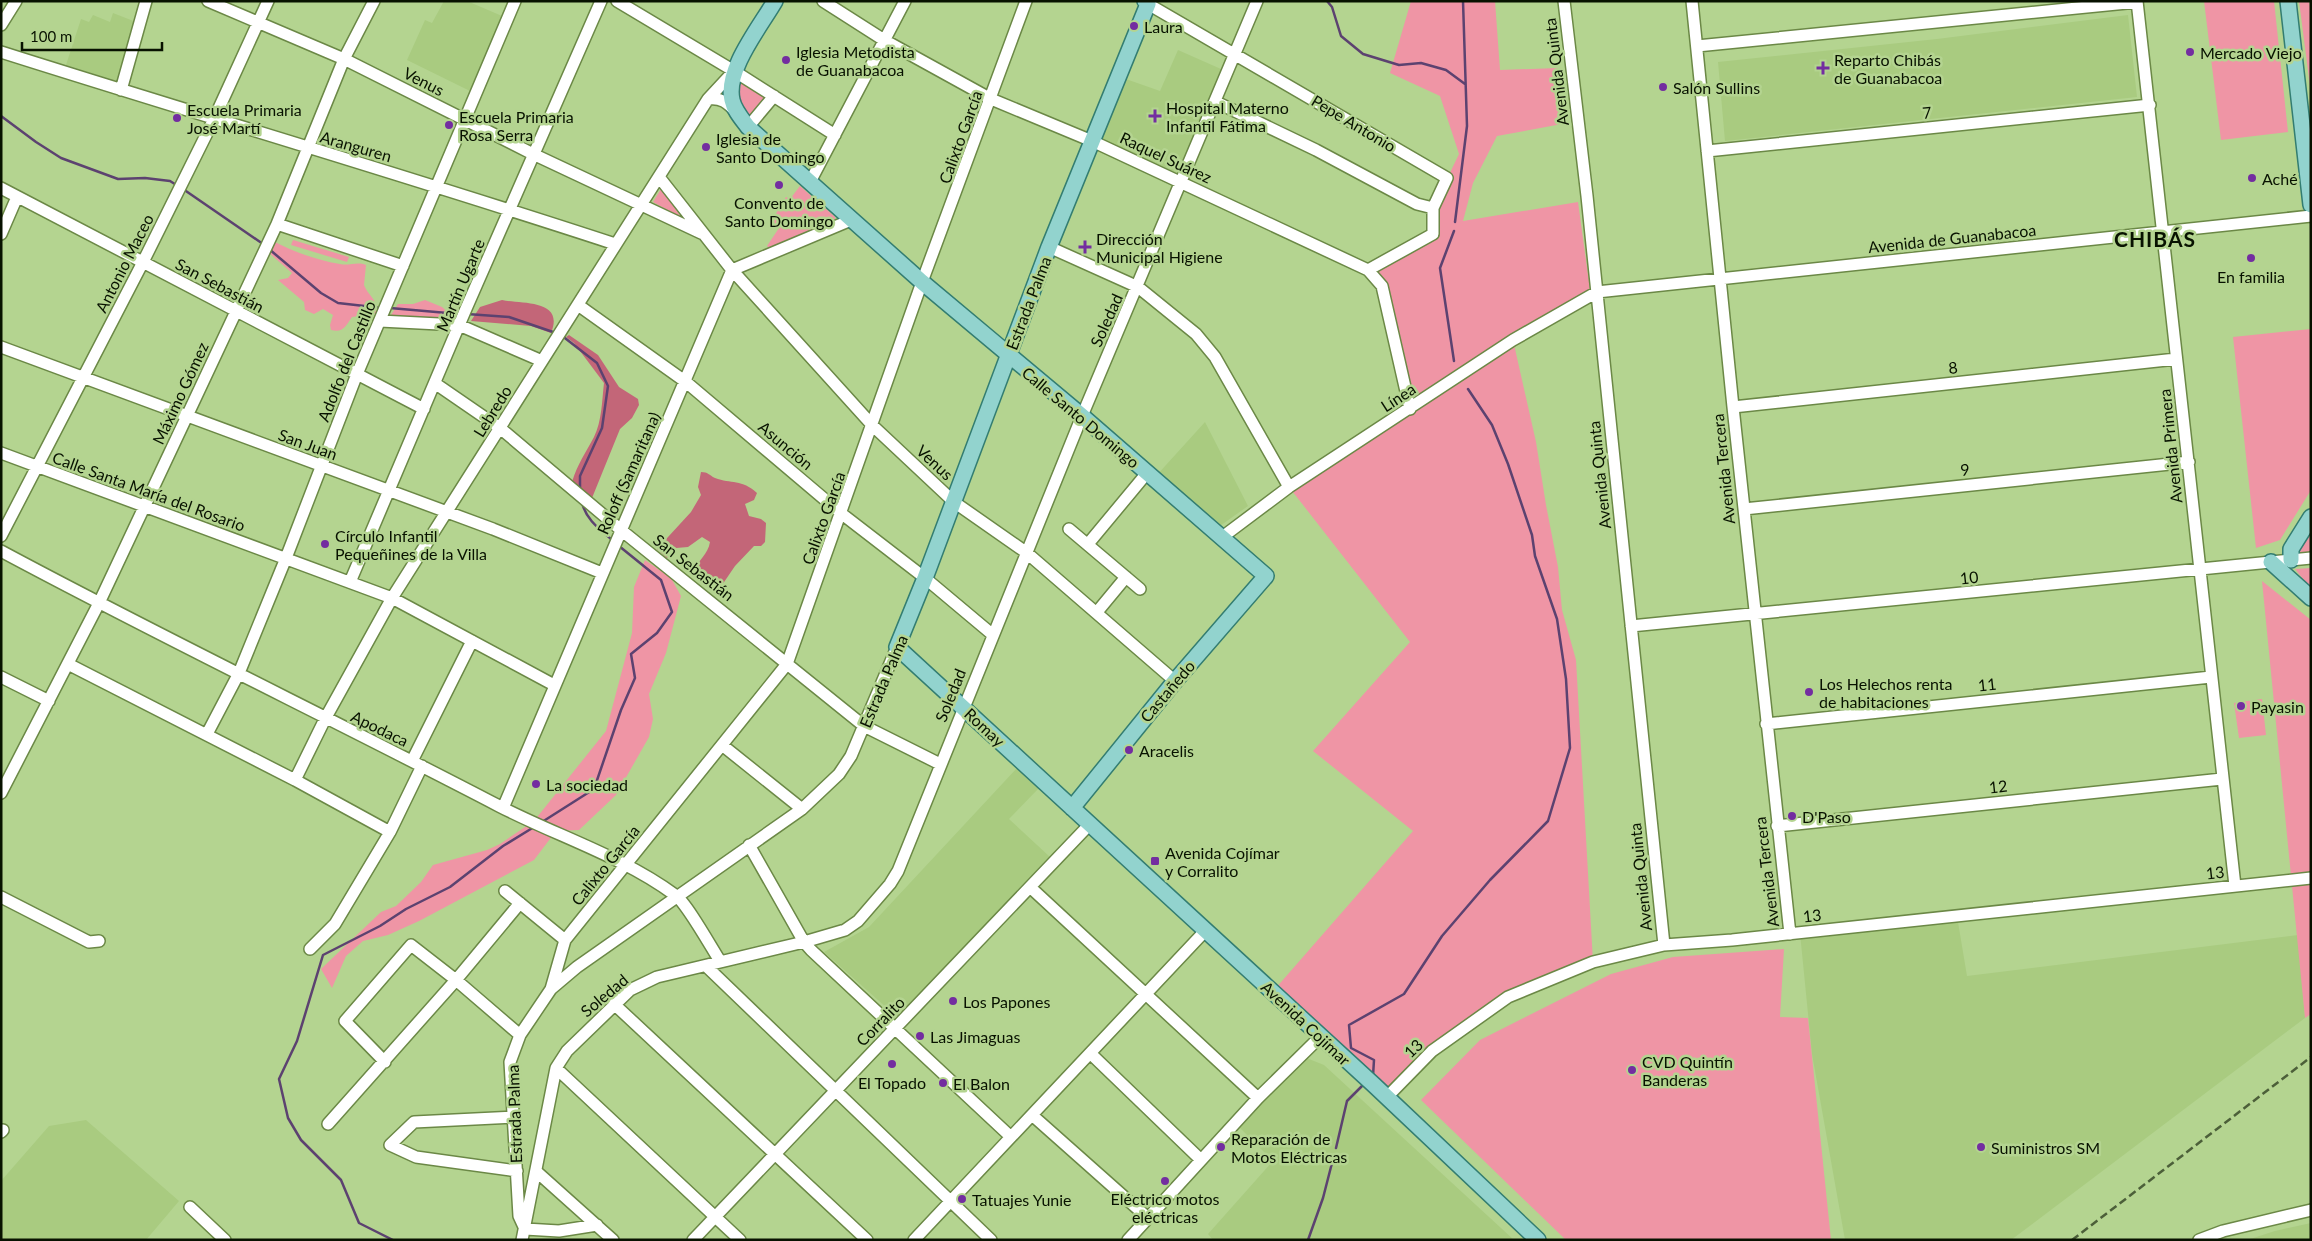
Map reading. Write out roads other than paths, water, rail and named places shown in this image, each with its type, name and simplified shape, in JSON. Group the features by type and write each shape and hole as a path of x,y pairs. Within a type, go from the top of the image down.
{"main road":[{"path":"738,114 732,103 730,84 734,70 775,1"},
{"path":"2288,1 2311,205"},
{"name":"Estrada Palma","path":"897,646 954,502 1048,247 1147,2"},
{"name":"Calle Santo Domingo","path":"738,114 748,127 851,220 1082,416 1266,576"},
{"path":"2291,560 2290,549 2311,517"},
{"path":"2271,562 2311,598"},
{"name":"Castañedo","path":"1072,808 1175,681 1266,576"},
{"name":"Romay","path":"897,646 1072,808"},
{"name":"Avenida Cojímar","path":"1072,808 1369,1080 1538,1240"}],"street":[{"path":"1,26 16,1"},
{"path":"121,90 146,1"},
{"name":"Venus","path":"208,1 258,24 344,59 533,154 704,234"},
{"name":"Antonio Maceo","path":"1,536 180,188 268,1"},
{"name":"Máximo Gómez","path":"1,793 99,603 145,506 270,240 344,59 374,1"},
{"name":"Adolfo del Castillo","path":"207,734 239,673 286,558 357,374 515,1"},
{"name":"Martín Ugarte","path":"350,582 533,154 601,1"},
{"path":"617,1 734,70 835,136"},
{"name":"Raquel Suárez","path":"823,1 884,40 991,99 1092,141 1368,270 1382,286 1410,409"},
{"path":"810,182 905,1"},
{"name":"Calixto García","path":"550,989 565,940 787,664 842,514 922,282 1026,1"},
{"name":"Soledad","path":"524,1234 556,1068 567,1051 614,1004 630,990 657,977 804,942 845,930 858,921 898,872 1082,416 1138,288 1257,1"},
{"name":"Avenida Quinta","path":"1564,1 1597,292 1664,945"},
{"name":"Avenida Tercera","path":"1692,1 1766,724 1790,934"},
{"name":"Pepe Antonio","path":"1147,2 1447,178 1433,208 1433,234 1368,270"},
{"path":"1697,46 2137,2"},
{"name":"Avenida Primera","path":"2137,2 2150,105 2176,359 2235,886"},
{"name":"Aranguren","path":"1,52 307,148 438,186 615,244"},
{"name":"Lebredo","path":"295,780 325,719 392,598 708,99 734,70"},
{"path":"748,127 774,96"},
{"path":"708,99 721,99 738,114"},
{"path":"1216,102 1316,150 1417,204 1433,208"},
{"name":"7","path":"1707,151 2150,105"},
{"name":"Venus","path":"659,177 732,270 872,426 954,502 1027,553 1175,681"},
{"name":"San Sebastián","path":"1,188 424,409"},
{"path":"1,234 17,197"},
{"name":"Avenida de Guanabacoa","path":"1597,292 2311,216"},
{"path":"732,270 851,220"},
{"path":"277,224 403,266"},
{"path":"1048,247 1138,288 1196,334 1215,357 1290,486"},
{"name":"Roloff (Samaritana)","path":"503,808 602,573 686,382 732,270"},
{"name":"Línea","path":"1221,538 1290,486 1513,340 1597,292"},
{"name":"Asunción","path":"578,305 686,382 842,514 925,578 993,635"},
{"path":"381,318 462,319 542,361"},
{"name":"San Juan","path":"1,347 389,491 602,573"},
{"name":"8","path":"1733,407 2176,359"},
{"name":"San Sebastián","path":"436,384 500,428 621,530 864,726 940,764"},
{"name":"Calle Santa María del Rosario","path":"1,453 392,598 554,685"},
{"name":"9","path":"1744,510 2189,462"},
{"path":"1088,544 1147,473"},
{"path":"1069,529 1140,589"},
{"name":"Apodaca","path":"1,551 325,719 503,808 626,865 677,896 720,961"},
{"name":"10","path":"1631,626 2311,558"},
{"path":"1097,612 1126,578"},
{"path":"310,948 335,924 390,832 417,764 472,641"},
{"name":"Estrada Palma","path":"524,1234 518,1216 510,1062 520,1035 550,989 577,967 802,809 839,774 851,756 897,646"},
{"path":"68,664 207,734 390,832"},
{"path":"1,677 49,701"},
{"name":"11","path":"1766,724 2211,677"},
{"path":"722,744 802,809"},
{"name":"12","path":"1777,826 2222,779"},
{"name":"Corralito","path":"693,1240 1090,824"},
{"path":"749,845 804,942 894,1029 1011,1137"},
{"name":"13","path":"1387,1097 1432,1051 1508,997 1593,962 1664,945 1790,934 2311,878"},
{"path":"1030,887 1258,1098"},
{"path":"505,891 565,940"},
{"path":"1,897 89,942 98,941"},
{"path":"328,1124 385,1062 520,903"},
{"path":"914,1240 1206,930"},
{"path":"385,1062 345,1021 411,944 520,1035"},
{"path":"706,966 991,1240"},
{"path":"614,1004 867,1240"},
{"path":"1128,1240 1200,1159 1321,1036"},
{"path":"1090,1053 1200,1159"},
{"path":"556,1068 740,1240"},
{"path":"1032,1115 1148,1218"},
{"path":"512,1117 414,1122 390,1145 416,1157 517,1171"},
{"path":"537,1172 613,1240"},
{"path":"190,1208 225,1240"},
{"path":"2199,1240 2223,1231 2311,1210"},
{"path":"524,1234 597,1225"}],"waterway":[{"path":"1327,1 1332,7 1341,36 1363,54 1399,65 1421,63 1446,70 1465,84"},
{"path":"1455,222 1467,126 1463,1"},
{"path":"1,116 61,158 118,179 145,178 170,181 178,186"},
{"path":"183,189 263,244"},
{"path":"1454,231 1440,268 1454,361"},
{"path":"269,249 321,293 338,303 382,308"},
{"path":"390,308 459,314"},
{"path":"467,314 509,317 556,333"},
{"path":"561,335 597,363 608,386 602,428 580,476 580,489"},
{"path":"1373,1076 1374,1060 1351,1048 1349,1025 1404,994 1442,936 1490,880 1548,821 1570,748 1566,679 1557,619 1535,556 1532,535 1508,464 1492,425 1468,389"},
{"path":"582,502 589,518 611,539"},
{"path":"542,822 594,789 621,710 635,678 631,654 657,633 672,612 661,580 619,546"},
{"path":"393,1240 359,1223 341,1180 301,1140 288,1118 279,1079 297,1041 323,955 450,887 503,846 534,827"},
{"path":"1336,1148 1347,1101 1365,1083"},
{"path":"1308,1240 1323,1198 1332,1163"}],"railway":[{"path":"2072,1240 2311,1057"}],"place":[{"name":"Laura","path":"1134,26"},
{"name":"Mercado Viejo","path":"2190,52"},
{"name":"Iglesia Metodista de Guanabacoa","path":"786,60"},
{"name":"Reparto Chibás de Guanabacoa","path":"1823,68"},
{"name":"Salón Sullins","path":"1663,87"},
{"name":"Hospital Materno Infantil Fátima","path":"1155,116"},
{"name":"Escuela Primaria José Martí","path":"177,118"},
{"name":"Escuela Primaria Rosa Serra","path":"449,125"},
{"name":"Iglesia de Santo Domingo","path":"706,147"},
{"name":"Aché","path":"2252,178"},
{"name":"Convento de Santo Domingo","path":"779,185"},
{"name":"Dirección Municipal Higiene","path":"1085,247"},
{"name":"En familia","path":"2251,258"},
{"name":"Círculo Infantil Pequeñines de la Villa","path":"325,544"},
{"name":"Los Helechos renta de habitaciones","path":"1809,692"},
{"name":"Payasin","path":"2241,706"},
{"name":"Aracelis","path":"1129,750"},
{"name":"La sociedad","path":"536,784"},
{"name":"D'Paso","path":"1792,816"},
{"name":"Avenida Cojímar y Corralito","path":"1155,861"},
{"name":"Los Papones","path":"953,1001"},
{"name":"Las Jimaguas","path":"920,1036"},
{"name":"El Topado","path":"892,1064"},
{"name":"CVD Quintín Banderas","path":"1632,1070"},
{"name":"El Balon","path":"943,1083"},
{"name":"Reparación de Motos Eléctricas","path":"1221,1147"},
{"name":"Suministros SM","path":"1981,1147"},
{"name":"Eléctrico motos eléctricas","path":"1165,1181"},
{"name":"Tatuajes Yunie","path":"962,1199"}],"district":[{"name":"CHIBÁS","path":"2155,238"}]}
